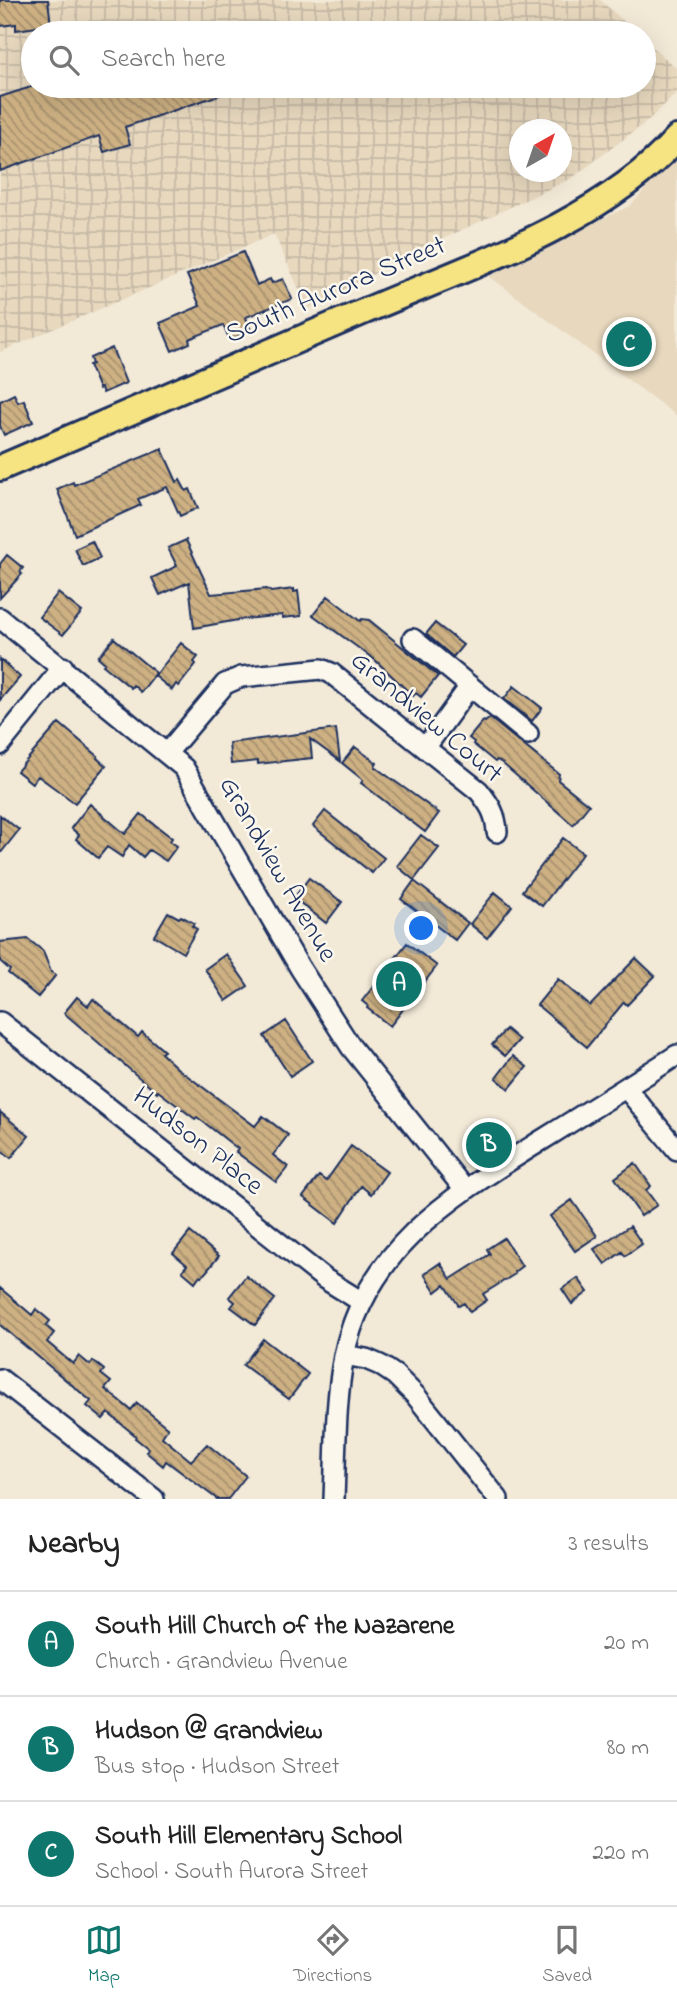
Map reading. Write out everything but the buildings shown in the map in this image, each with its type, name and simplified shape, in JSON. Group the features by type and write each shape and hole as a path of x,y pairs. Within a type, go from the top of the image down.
{"main road":[{"name":"South Aurora Street","path":"0,468 531,239 616,190 643,170 677,138"}],"street":[{"name":"Grandview Avenue","path":"0,618 184,768 300,968 351,1047 465,1191"},
{"path":"413,639 528,734"},
{"path":"0,745 63,667"},
{"name":"Grandview Court","path":"167,753 225,684 232,680 321,669 331,673 484,798 496,817 497,832"},
{"path":"425,748 470,686"},
{"name":"Hudson Place","path":"0,1022 325,1279 362,1302"},
{"path":"334,1499 339,1396 344,1355 362,1302 377,1274 398,1247 441,1207 677,1055"},
{"path":"626,1088 677,1150"},
{"path":"344,1355 373,1362 395,1375 416,1396 498,1499"},
{"path":"0,1379 154,1499"}],"shaded area":[{"path":"0,0 600,0 624,21 21,21 21,98 656,98 656,50 677,69 677,93 645,123 572,178 572,119 509,119 509,182 564,182 415,252 308,309 274,234 0,352"},
{"path":"677,155 677,416 485,273 630,206"}],"place":[{"name":"South Hill Elementary School","path":"629,344"},
{"name":"South Hill Church of the Nazarene","path":"399,984"},
{"name":"Hudson @ Grandview","path":"489,1145"}]}
